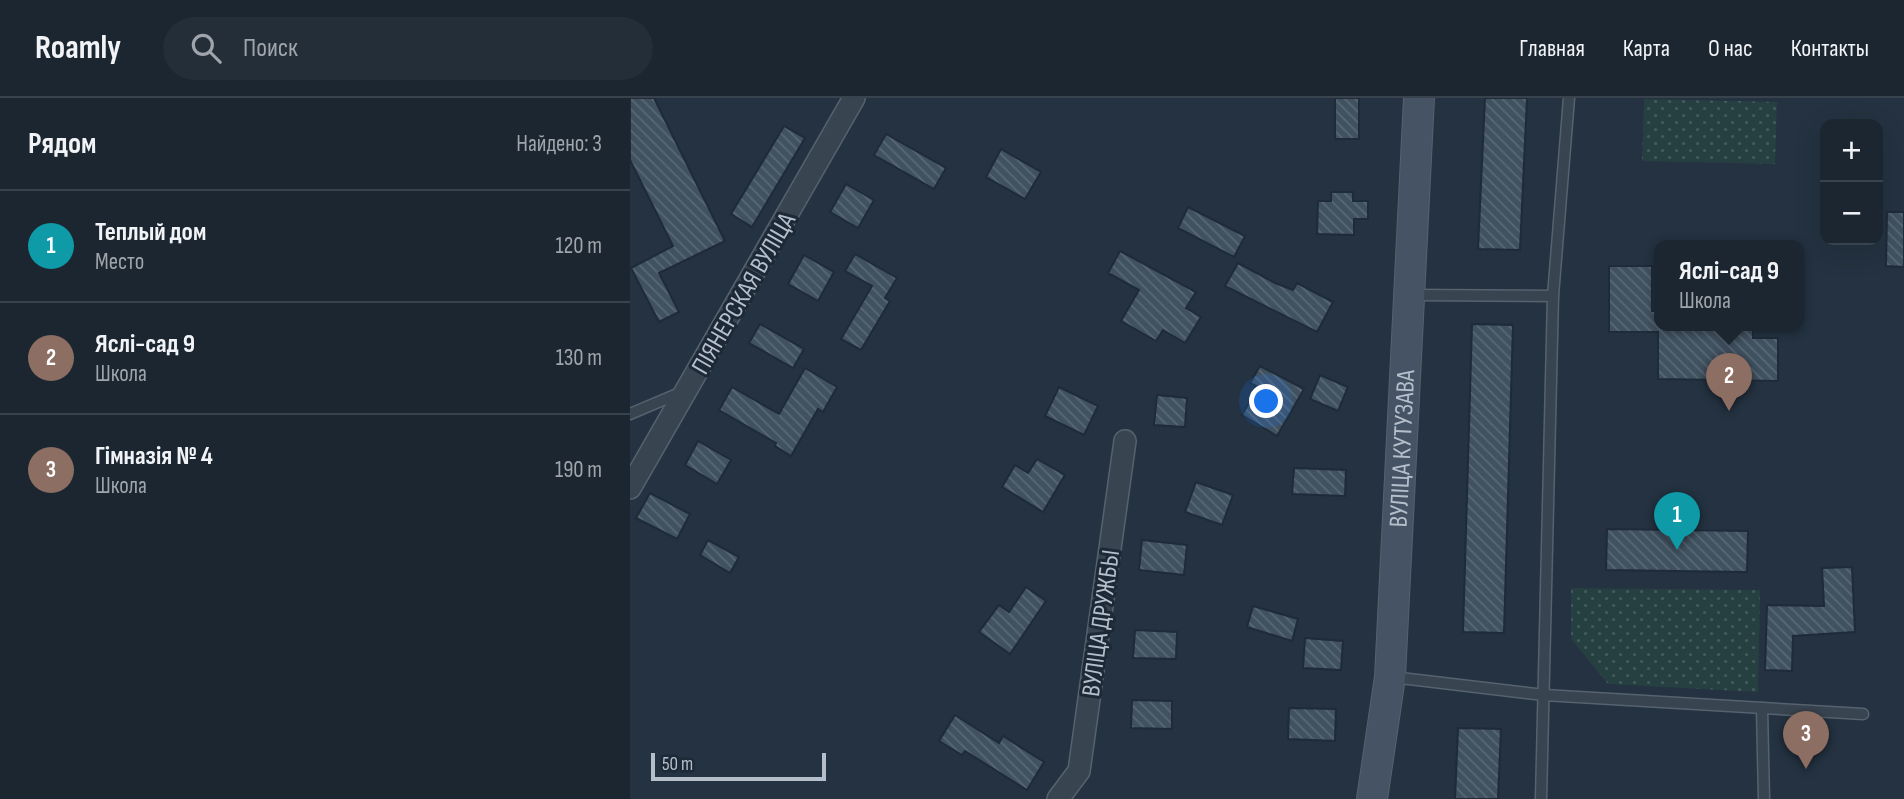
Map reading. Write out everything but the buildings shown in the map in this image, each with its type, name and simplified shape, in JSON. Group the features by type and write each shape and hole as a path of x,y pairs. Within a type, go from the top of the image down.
{"main road":[{"name":"ВУЛІЦА КУТУЗАВА","path":"1372,799 1390,677 1419,98"}],"street":[{"name":"ПІЯНЕРСКАЯ ВУЛІЦА","path":"630,488 854,98"},
{"name":"ВУЛІЦА ДРУЖБЫ","path":"1058,799 1079,771 1125,441"}],"lane":[{"path":"1541,799 1553,296 1569,98"},
{"path":"1409,295 1553,296"},
{"path":"630,414 688,389"},
{"path":"1390,677 1544,695 1863,714"},
{"path":"1762,708 1764,799"}],"green space":[{"path":"1644,99 1777,102 1775,164 1642,161"},
{"path":"1571,588 1760,590 1758,692 1608,684 1571,639"}],"place":[{"name":"Яслі-сад 9","path":"1729,411"},
{"name":"Теплый дом","path":"1677,550"},
{"name":"Гімназія № 4","path":"1806,769"}]}
